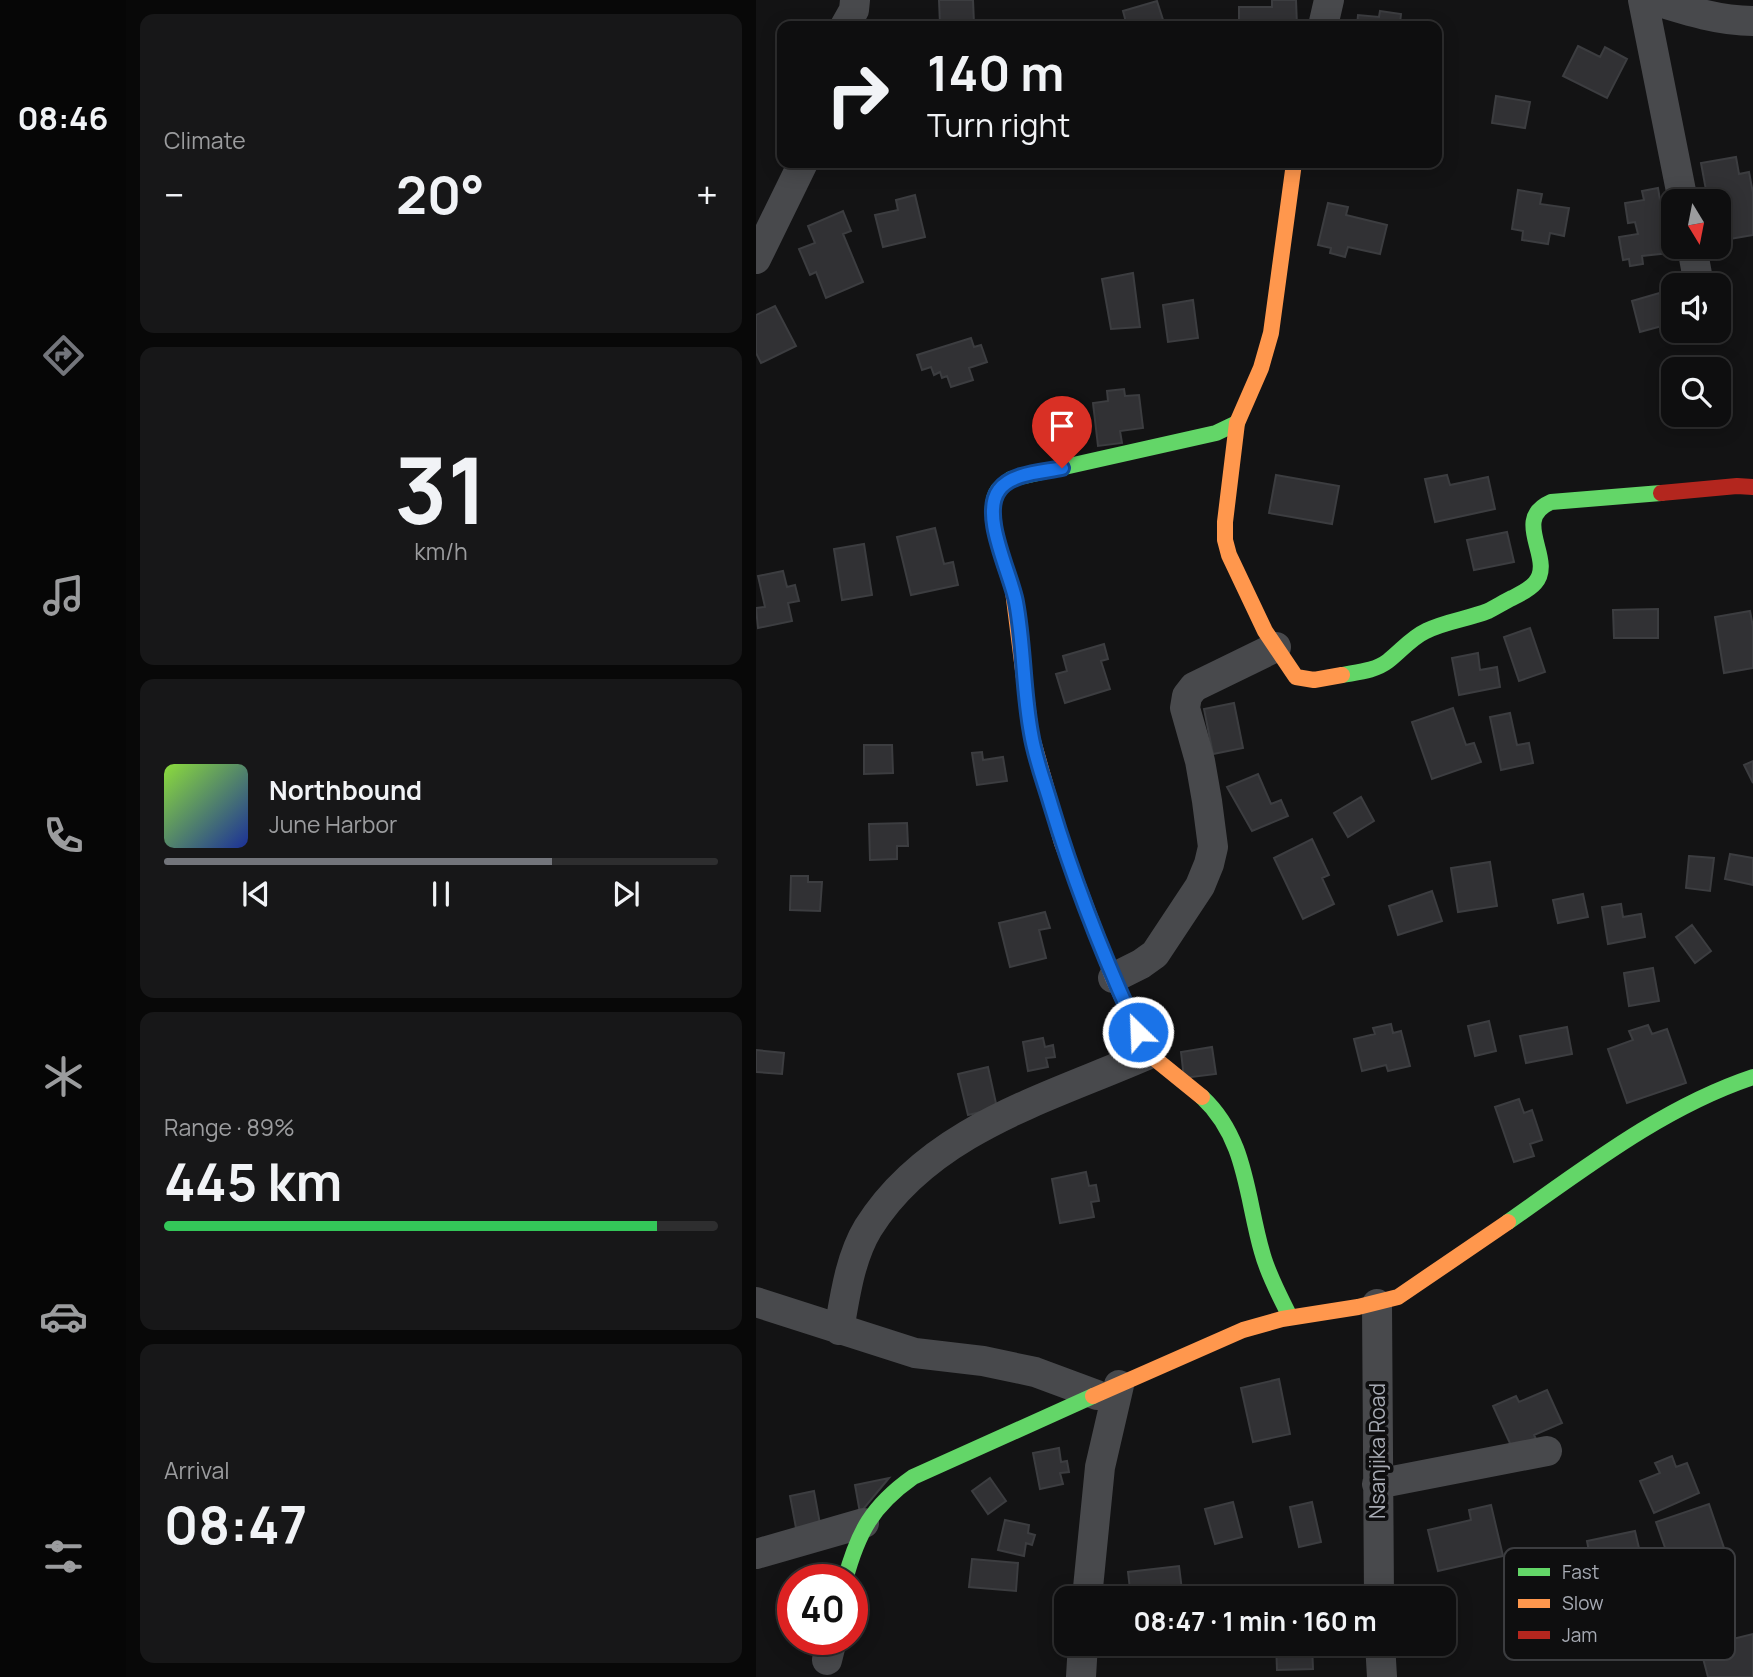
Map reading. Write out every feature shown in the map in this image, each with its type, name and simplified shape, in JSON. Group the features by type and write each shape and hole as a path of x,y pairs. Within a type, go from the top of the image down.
{"street":[{"path":"848,21 854,10 855,0"},
{"path":"1324,21 1329,0"},
{"path":"1643,0 1681,189"},
{"path":"1653,0 1695,13 1753,21"},
{"path":"756,259 801,168"},
{"path":"1293,168 1271,333 1261,368 1237,423 1225,540 1229,555 1265,631 1296,677 1314,680 1371,670 1387,662 1416,636 1429,629 1488,611 1529,589 1541,572 1533,521 1541,506 1564,501 1737,486 1753,487"},
{"path":"1237,423 1216,433 1011,480 998,490 992,507 995,531 1016,601 1031,734 1062,843 1113,978 1149,1054 1210,1105 1224,1122 1234,1141 1268,1272 1290,1317"},
{"path":"1113,978 1155,954 1200,886 1209,864 1213,847 1208,801 1185,708 1187,696 1194,687 1276,647"},
{"path":"839,1330 848,1279 867,1230 893,1194 922,1167 959,1139 992,1120 1149,1054"},
{"path":"850,1564 864,1523 895,1489 913,1477 1227,1335 1290,1317 1377,1304 1398,1297 1634,1135 1723,1087 1753,1077"},
{"path":"756,1303 915,1353 983,1361 1108,1390"},
{"name":"Nsanjika Road","path":"1377,1304 1379,1586"},
{"path":"1088,1586 1108,1390"},
{"path":"1377,1484 1547,1451"},
{"path":"756,1554 864,1523"},
{"path":"1081,1677 1082,1656"},
{"path":"1380,1656 1381,1677"}],"building":[{"path":"939,0 973,0 974,21 940,21"},
{"path":"1272,0 1296,0 1297,21 1239,21 1239,7 1272,7"},
{"path":"1157,1 1163,21 1126,21 1123,11"},
{"path":"1380,11 1401,14 1400,21 1357,21 1358,15 1379,17"},
{"path":"1578,46 1600,57 1605,47 1627,59 1607,98 1563,76"},
{"path":"1496,96 1530,102 1525,128 1492,123"},
{"path":"1736,157 1739,174 1749,172 1753,193 1753,235 1731,239 1731,189 1706,189 1701,163"},
{"path":"1658,188 1661,200 1661,254 1642,256 1643,264 1630,266 1629,259 1623,260 1619,237 1638,234 1635,222 1628,223 1625,203 1644,200 1642,191"},
{"path":"1518,190 1542,194 1540,204 1569,208 1564,236 1550,233 1548,244 1522,240 1523,231 1512,229"},
{"path":"915,195 925,237 883,247 875,215 898,210 896,200"},
{"path":"1328,203 1348,207 1346,215 1387,225 1380,254 1348,247 1345,257 1330,253 1331,248 1318,245"},
{"path":"843,211 851,231 843,234 863,282 826,298 816,272 810,275 799,249 815,243 808,226"},
{"path":"1133,273 1140,327 1111,329 1102,279"},
{"path":"1661,293 1661,326 1640,332 1632,301"},
{"path":"1193,300 1198,338 1168,342 1163,305"},
{"path":"775,306 796,346 761,363 756,353 756,315"},
{"path":"971,338 974,347 981,345 987,362 969,368 973,380 951,387 947,376 942,378 940,372 934,375 931,367 922,370 917,355"},
{"path":"1124,389 1125,396 1139,395 1143,428 1120,431 1122,443 1098,446 1093,403 1108,401 1107,391"},
{"path":"1276,475 1339,486 1332,524 1269,513"},
{"path":"1447,475 1450,485 1488,477 1495,509 1435,522 1425,479"},
{"path":"935,528 944,564 953,562 958,585 911,595 897,537"},
{"path":"1507,532 1514,562 1474,570 1467,540"},
{"path":"864,544 872,595 842,600 834,549"},
{"path":"783,571 787,587 795,585 799,601 788,603 792,621 758,628 756,608 765,607 758,576"},
{"path":"1658,609 1658,638 1614,638 1613,610"},
{"path":"1750,611 1753,627 1753,668 1724,673 1715,617"},
{"path":"1530,628 1545,672 1519,681 1504,637"},
{"path":"1104,644 1108,659 1101,661 1110,689 1065,703 1056,674 1067,671 1063,656"},
{"path":"1478,653 1480,670 1497,667 1500,687 1459,695 1452,658"},
{"path":"1234,703 1243,748 1213,754 1204,709"},
{"path":"1453,708 1466,745 1474,743 1481,762 1432,779 1412,722"},
{"path":"1510,713 1517,745 1529,743 1533,763 1501,770 1490,717"},
{"path":"864,745 892,745 893,773 864,774"},
{"path":"982,752 983,760 1003,757 1007,781 977,785 972,753"},
{"path":"1753,761 1753,783 1744,765"},
{"path":"1258,774 1271,804 1281,800 1288,816 1252,831 1227,787"},
{"path":"1361,797 1374,821 1348,837 1334,813"},
{"path":"907,823 908,846 897,846 897,859 870,860 869,824"},
{"path":"1312,839 1329,875 1322,878 1334,904 1303,919 1274,858"},
{"path":"1730,854 1753,858 1753,885 1725,879"},
{"path":"1689,856 1714,858 1710,891 1686,888"},
{"path":"1490,862 1497,906 1458,912 1451,868"},
{"path":"791,876 808,876 808,882 822,882 820,911 790,910"},
{"path":"1432,891 1442,921 1398,935 1389,906"},
{"path":"1583,894 1588,917 1558,923 1553,900"},
{"path":"1621,904 1623,917 1641,914 1645,937 1608,944 1602,907"},
{"path":"1045,912 1050,928 1039,930 1046,958 1010,967 999,923"},
{"path":"1692,925 1711,951 1695,963 1676,937"},
{"path":"1653,968 1659,1001 1629,1006 1624,973"},
{"path":"1489,1021 1496,1051 1475,1056 1468,1026"},
{"path":"1391,1024 1393,1033 1401,1031 1410,1066 1388,1071 1386,1065 1362,1071 1354,1039 1375,1034 1373,1028"},
{"path":"1648,1025 1652,1034 1667,1029 1686,1083 1627,1103 1608,1049 1633,1040 1629,1031"},
{"path":"1567,1027 1572,1054 1526,1063 1520,1036"},
{"path":"1043,1038 1045,1047 1053,1045 1055,1057 1046,1058 1048,1067 1028,1071 1023,1042"},
{"path":"1212,1047 1216,1074 1184,1078 1181,1052"},
{"path":"756,1050 784,1053 782,1074 756,1072"},
{"path":"988,1067 997,1108 968,1115 958,1074"},
{"path":"1519,1099 1524,1113 1532,1110 1542,1140 1530,1144 1534,1156 1514,1162 1495,1107"},
{"path":"1086,1172 1089,1186 1096,1185 1099,1201 1091,1202 1094,1217 1060,1223 1052,1179"},
{"path":"1279,1379 1290,1434 1253,1442 1241,1388"},
{"path":"1547,1390 1562,1423 1534,1435 1536,1439 1513,1450 1493,1406 1516,1396 1519,1402"},
{"path":"1059,1448 1061,1462 1067,1461 1069,1472 1060,1473 1063,1484 1040,1489 1033,1453"},
{"path":"1672,1456 1676,1467 1687,1463 1699,1493 1654,1513 1640,1481 1660,1473 1655,1463"},
{"path":"889,1478 860,1513 855,1485"},
{"path":"990,1478 1006,1501 988,1514 972,1491"},
{"path":"814,1491 820,1524 796,1528 790,1496"},
{"path":"1233,1502 1242,1537 1215,1544 1205,1509"},
{"path":"1312,1502 1321,1542 1299,1547 1290,1507"},
{"path":"1709,1504 1724,1548 1665,1548 1656,1522"},
{"path":"1491,1505 1503,1556 1438,1571 1428,1530 1471,1520 1469,1510"},
{"path":"1005,1520 1029,1525 1028,1533 1035,1535 1032,1545 1026,1543 1024,1556 998,1550"},
{"path":"1635,1531 1639,1548 1588,1548 1587,1541"},
{"path":"972,1559 1018,1563 1016,1591 969,1587"},
{"path":"1179,1566 1182,1586 1130,1586 1128,1572"},
{"path":"1753,1634 1753,1677 1708,1677 1703,1660 1735,1660 1735,1638"},
{"path":"1276,1656 1312,1656 1313,1669 1277,1670"}],"traffic: fast":[{"path":"1013,591 997,539 993,512 998,490 1011,479 1216,433 1237,423"},
{"path":"1342,675 1378,667 1426,631 1488,611 1530,588 1540,573 1541,563 1533,529 1534,519 1539,510 1551,502 1661,493"},
{"path":"1508,1222 1596,1160 1656,1122 1753,1077"},
{"path":"1202,1097 1217,1113 1237,1150 1265,1261 1290,1317"},
{"path":"850,1564 869,1521 887,1499 913,1477 1093,1396"}],"traffic: slow":[{"path":"1293,168 1271,333 1261,368 1237,423 1225,540 1229,555 1265,631 1296,677 1314,680 1342,675"},
{"path":"1013,591 1031,734 1062,843 1113,978 1145,1047 1149,1054 1202,1097"},
{"path":"1093,1396 1243,1330 1282,1319 1358,1307 1398,1297 1508,1222"}],"traffic: jam":[{"path":"1661,493 1753,487"}],"route":[{"path":"1062,468 1011,480 998,490 992,507 995,531 1016,601 1031,734 1037,761 1062,843 1113,978 1138,1032"}]}
